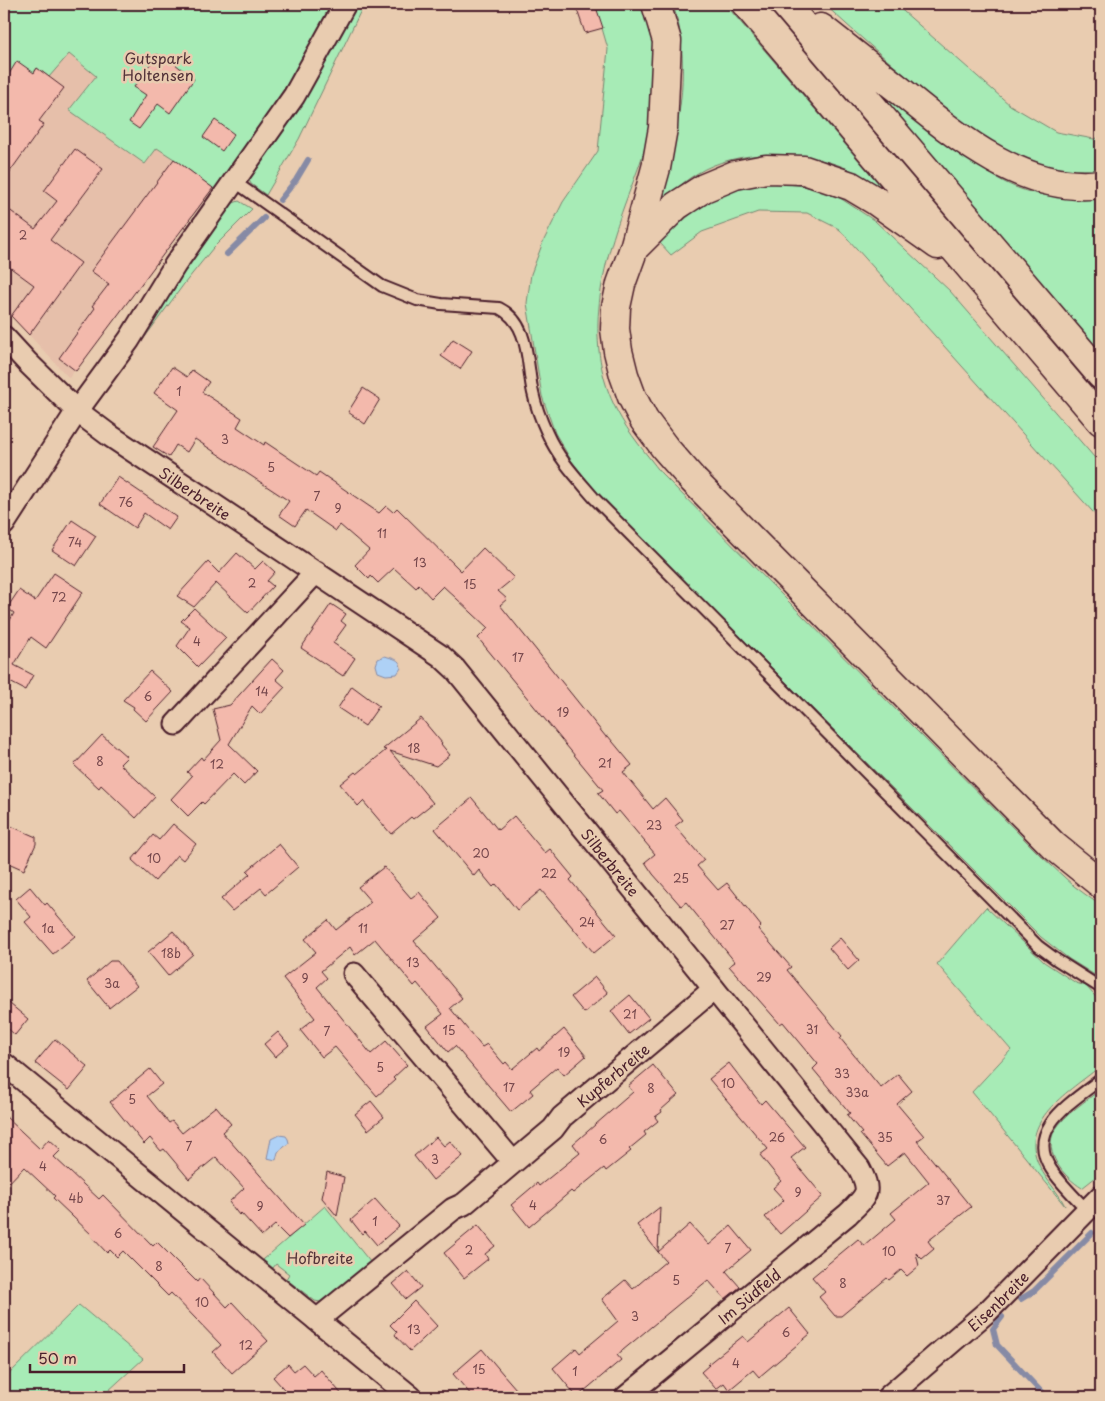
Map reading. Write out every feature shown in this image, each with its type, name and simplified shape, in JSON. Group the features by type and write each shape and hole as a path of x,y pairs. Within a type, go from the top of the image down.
{"highway":[{"path":"656,4 667,40 662,128 656,168 634,248 621,284 616,307 615,328 618,351 624,376 632,397 644,420 664,448 706,494 1054,846 1101,884"},
{"path":"746,4 1101,421"},
{"path":"785,4 1101,374"},
{"path":"791,4 945,127 996,160 1021,171 1047,179 1070,184 1101,184"},
{"path":"634,248 676,206 704,188 735,175 766,169 804,170 851,186 876,201 972,269"}],"street":[{"path":"4,524 77,411 129,340 175,265 294,96 345,4"},
{"name":"Silberbreite","path":"4,338 77,411 109,435 441,656 455,669 859,1168 867,1182 867,1190"},
{"path":"176,724 316,572"},
{"path":"354,974 513,1162"},
{"name":"Kupferbreite","path":"317,1320 453,1209 464,1204 553,1129 562,1117 714,988"},
{"path":"4,1064 411,1397"},
{"name":"Im Südfeld","path":"626,1397 848,1214 863,1200 867,1190"},
{"name":"Eisenbreite","path":"888,1397 989,1310 1094,1203"}],"lane":[{"path":"235,182 382,286 417,300 442,304 500,308 507,312 520,328 524,339 533,393 548,436 557,453 594,498 1038,946 1101,988"},
{"path":"1094,1203 1051,1169 1045,1158 1043,1145 1046,1132 1052,1120 1101,1079"}],"shaded area":[{"path":"4,4 74,4 96,76 69,109 145,164 156,148 213,188 69,378 4,308"}],"green space":[{"name":"Gutspark Holtensen","path":"4,4 332,4 299,66 217,191 157,148 145,164 69,110 96,76 69,54 49,77 37,68 18,94 4,83"},
{"path":"353,4 364,4 299,139 266,195 251,184 248,178 334,46"},
{"path":"595,4 644,4 655,49 651,118 647,141 615,231 602,283 599,309 600,361 617,411 632,435 661,473 1040,855 1074,886 1101,906 1101,979 1069,959 1041,937 598,494 571,460 555,433 542,396 527,303 531,274 543,242 563,202 598,151 608,49"},
{"path":"673,4 725,4 885,191 851,170 830,162 794,156 756,155 721,163 697,173 670,194 654,214 673,147 680,103 682,57 679,29"},
{"path":"824,4 895,4 1010,105 1056,132 1094,139 1101,137 1101,172 1075,172 1041,166 1020,158 995,144 937,102"},
{"path":"845,54 940,137 993,176 1025,191 1069,197 1101,196 1101,253 1098,286 1101,353"},
{"path":"779,183 804,186 834,194 875,221 950,291 1101,465 1101,521 839,229 807,213 758,212 702,232 671,255 660,243 687,217 712,199 741,188"},
{"path":"239,201 252,209 213,248 109,386 107,385 150,324 224,211 230,204"},
{"path":"986,907 1044,962 1076,983 1086,986 1101,1003 1101,1063 1098,1068 1051,1107 1036,1131 1034,1145 1037,1160 1065,1206 972,1092 1011,1050 937,964"},
{"path":"1101,1089 1101,1173 1082,1188 1062,1171 1057,1163 1051,1147 1052,1138 1055,1130 1064,1119"},
{"name":"Hofbreite","path":"325,1206 371,1263 320,1302 315,1301 286,1279 289,1274 276,1264 273,1268 263,1260"},
{"path":"79,1305 143,1359 107,1392 108,1397 9,1397 4,1392 4,1379"}],"water":[{"path":"385,656 396,659 399,662 401,668 397,674 386,675 378,672 376,665 378,659"},
{"path":"279,1135 286,1136 289,1143 278,1152 276,1160 267,1158 271,1139"}],"building":[{"path":"575,4 595,4 603,28 585,33"},
{"path":"157,54 169,62 170,60 194,79 170,113 158,104 139,129 129,122 146,95 134,87"},
{"path":"17,61 34,73 37,68 64,88 39,121 44,124 4,180 4,82"},
{"path":"215,120 234,134 222,151 203,137"},
{"path":"75,149 103,169 50,240 81,263 29,335 11,316 34,285 4,263 4,206 35,229 57,201 44,191"},
{"path":"174,159 213,188 76,371 59,358 95,308 92,306 109,284 91,271"},
{"path":"453,339 472,351 460,369 441,356"},
{"path":"172,367 187,377 192,370 209,382 202,392 242,418 237,427 264,445 265,442 316,476 319,472 379,513 386,506 393,512 397,508 461,571 483,548 514,578 498,591 507,599 500,605 606,737 608,736 632,765 623,772 653,809 665,798 683,820 675,826 704,860 697,866 718,890 727,883 761,926 758,929 791,967 787,970 842,1036 840,1038 881,1088 898,1074 912,1091 897,1104 924,1136 917,1141 971,1207 928,1241 934,1249 922,1259 916,1253 919,1266 907,1276 901,1270 889,1280 887,1278 841,1316 835,1316 819,1297 825,1292 812,1277 858,1239 864,1246 896,1219 891,1213 929,1182 905,1152 887,1166 860,1134 862,1133 847,1115 850,1113 813,1069 818,1064 783,1022 780,1024 729,966 735,962 686,902 681,906 653,874 645,862 655,854 619,811 615,814 598,793 603,790 478,638 488,628 443,586 431,598 419,585 416,588 394,568 378,583 371,576 369,579 355,565 369,550 340,525 336,531 306,510 295,526 279,515 289,501 195,439 187,452 176,445 169,457 153,447 178,410 154,393"},
{"path":"363,388 380,399 365,424 348,412"},
{"path":"118,477 177,517 168,530 144,513 135,528 100,504"},
{"path":"72,520 96,536 76,566 52,550"},
{"path":"237,553 255,569 263,561 275,572 267,581 273,586 248,613 216,583 194,607 177,596 208,562 219,573"},
{"path":"54,573 83,592 46,648 31,637 14,665 33,675 25,690 6,680 4,684 4,631 14,613 7,608 19,590 35,601"},
{"path":"331,604 346,614 341,621 346,625 333,643 355,658 343,676 301,648"},
{"path":"194,608 226,638 198,667 177,646 190,627 181,621"},
{"path":"272,659 284,670 276,679 285,687 260,714 252,706 229,744 257,771 244,785 233,774 204,804 202,802 188,816 171,799 192,776 187,772 201,757 203,760 221,740 213,709 230,705"},
{"path":"150,671 173,692 146,721 133,709 134,707 123,700"},
{"path":"352,686 379,706 365,726 338,708"},
{"path":"421,718 450,755 436,766 390,751 433,803 413,819 411,817 391,834 363,801 358,806 340,784 355,772 357,774 386,750 383,749"},
{"path":"102,735 127,757 120,764 155,797 136,818 101,785 99,788 74,765"},
{"path":"472,798 498,830 514,816 545,853 550,849 573,877 570,880 616,935 594,953 541,890 517,910 496,884 493,887 479,870 474,876 435,829"},
{"path":"4,823 36,837 36,844 24,870 4,861"},
{"path":"173,824 196,844 183,860 177,855 155,881 132,860 153,835 159,840"},
{"path":"279,844 298,867 266,894 261,888 232,911 221,899 250,874 247,871"},
{"path":"384,867 411,898 419,892 441,918 414,941 462,998 450,1008 482,1047 487,1044 504,1064 506,1062 512,1069 537,1048 539,1051 564,1029 586,1056 564,1075 557,1067 530,1090 533,1094 511,1112 455,1046 448,1052 427,1026 443,1014 417,983 414,986 375,939 355,955 350,947 321,971 327,978 317,987 371,1054 386,1041 407,1065 393,1078 395,1080 377,1096 335,1047 322,1057 300,1030 315,1018 283,978 316,952 305,939 328,920 336,930 371,902 358,887"},
{"path":"30,887 45,905 47,903 75,936 53,954 25,922 31,917 16,899"},
{"path":"173,931 193,954 168,976 148,952"},
{"path":"840,938 859,960 848,970 829,948"},
{"path":"110,961 117,961 137,986 109,1008 87,981"},
{"path":"595,977 608,993 584,1013 571,997"},
{"path":"630,995 649,1018 629,1034 611,1011"},
{"path":"4,999 28,1019 15,1035 4,1025"},
{"path":"278,1032 289,1045 275,1057 264,1044"},
{"path":"55,1039 88,1067 69,1090 35,1063"},
{"path":"729,1063 761,1104 765,1100 805,1147 791,1158 823,1196 780,1234 765,1217 784,1200 773,1188 781,1181 760,1155 768,1149 709,1079"},
{"path":"653,1065 678,1095 655,1117 658,1121 644,1132 646,1135 629,1149 631,1151 606,1171 604,1168 573,1193 571,1191 529,1227 511,1205 537,1183 539,1186 580,1153 573,1144 633,1092 628,1086"},
{"path":"150,1069 162,1084 147,1096 169,1123 172,1121 182,1133 216,1106 231,1124 222,1132 304,1225 288,1238 275,1225 262,1236 241,1213 239,1215 229,1202 244,1188 216,1157 189,1179 164,1149 161,1151 150,1138 144,1144 110,1102"},
{"path":"371,1101 384,1117 368,1130 355,1114"},
{"path":"4,1115 40,1149 49,1139 61,1150 54,1157 99,1199 103,1195 153,1246 157,1242 197,1282 200,1278 227,1307 232,1302 268,1341 232,1373 213,1352 221,1345 171,1293 168,1296 123,1251 117,1257 110,1250 107,1253 92,1235 53,1198 55,1196 24,1167 4,1188"},
{"path":"436,1137 444,1146 450,1141 463,1156 433,1180 414,1156"},
{"path":"327,1172 344,1177 337,1216 322,1198"},
{"path":"375,1199 399,1226 377,1245 365,1231 362,1234 351,1220"},
{"path":"660,1207 658,1252 637,1225"},
{"path":"690,1224 709,1245 731,1226 751,1250 726,1271 740,1287 725,1299 708,1280 617,1355 621,1360 577,1397 553,1368 576,1348 580,1353 618,1321 602,1299 625,1280 633,1289 666,1261 658,1252"},
{"path":"478,1225 495,1246 485,1254 488,1259 464,1278 444,1253"},
{"path":"408,1271 421,1287 406,1299 393,1284"},
{"path":"414,1301 437,1326 410,1351 395,1335 397,1332 390,1325"},
{"path":"789,1308 810,1334 759,1377 753,1370 729,1390 724,1383 716,1389 701,1372 708,1364 743,1336 748,1342"},
{"path":"482,1349 523,1397 473,1397 453,1374"},
{"path":"288,1364 294,1371 303,1364 314,1376 321,1370 344,1397 291,1397 273,1377"}],"waterway":[{"path":"280,200 296,180 308,160"},
{"path":"227,254 264,218"},
{"path":"1021,1299 1034,1291 1092,1233"},
{"path":"1002,1317 993,1329 997,1345 1046,1397"}]}
